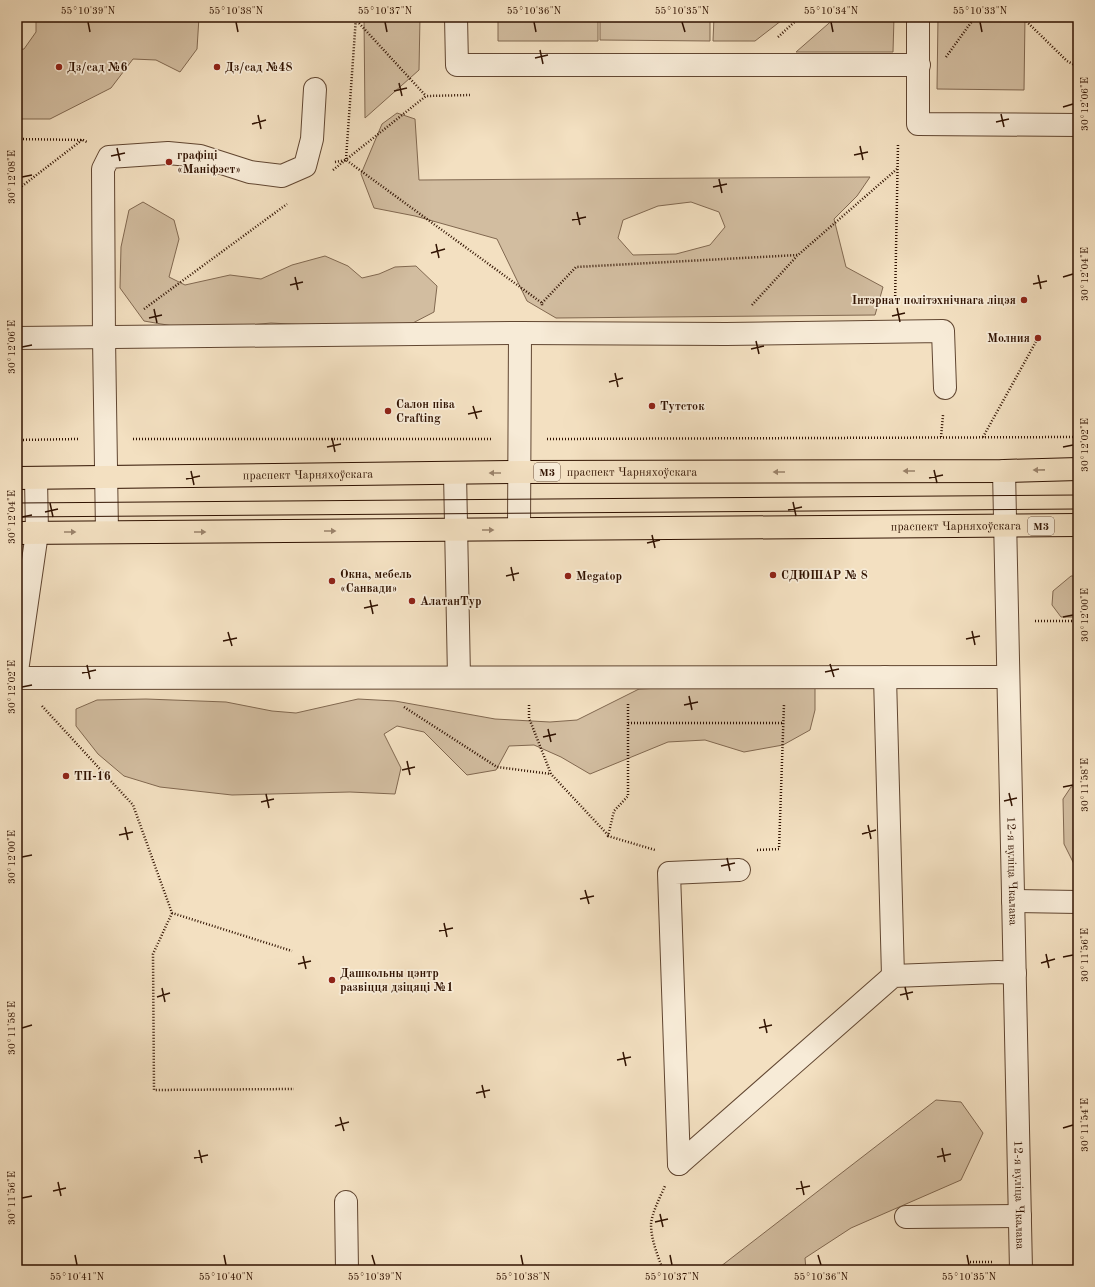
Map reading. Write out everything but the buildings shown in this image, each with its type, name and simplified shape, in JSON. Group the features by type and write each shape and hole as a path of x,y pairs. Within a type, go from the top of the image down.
{"main road":[{"name":"праспект Чарняхоўскага","path":"26,478 520,472 1078,470"},
{"name":"праспект Чарняхоўскага","path":"27,533 1078,525"}],"street":[{"path":"456,17 457,65 919,65"},
{"path":"918,17 918,124 1078,125"},
{"path":"107,532 103,169 109,157 168,154 200,156 250,172 282,176 305,166 312,139 316,89"},
{"path":"17,338 520,333 726,334 943,331 945,388"},
{"path":"519,529 520,333"},
{"name":"12-я вуліца Чкалава","path":"1004,471 1021,1270"},
{"path":"455,473 459,677"},
{"path":"17,671 27,533 26,478"},
{"path":"17,678 1008,677"},
{"path":"886,678 894,976"},
{"path":"679,1164 669,873 739,870"},
{"path":"1013,901 1078,902"},
{"path":"679,1164 894,976 998,972 1015,973"},
{"path":"346,1202 347,1270"},
{"path":"906,1217 1020,1216"}],"path":[{"path":"346,160 357,21 356,17"},
{"path":"945,59 975,17"},
{"path":"1022,17 1068,61 1078,67"},
{"path":"327,174 426,96 357,21"},
{"path":"17,139 83,140 109,157"},
{"path":"17,190 83,140"},
{"path":"894,332 898,142"},
{"path":"305,166 346,160 542,303"},
{"path":"726,334 798,255 897,169"},
{"path":"142,310 288,202"},
{"path":"544,333 542,303 576,267 798,255"},
{"path":"983,437 1038,338"},
{"path":"1029,621 1078,621"},
{"path":"374,678 393,700 497,767 551,774"},
{"path":"529,678 529,718 551,774 608,836 665,854 669,873"},
{"path":"608,836 614,811 628,796 628,678"},
{"path":"756,850 779,849 784,723 783,678"},
{"path":"38,702 133,804 172,914 153,954 154,1090 294,1089"},
{"path":"628,723 784,723"},
{"path":"172,914 292,951"},
{"path":"663,1270 655,1248 651,1224 658,1199 679,1164"}],"shaded area":[{"name":"Дз/сад №6","path":"36,17 199,17 197,49 180,72 156,60 133,59 111,88 50,119 17,119 17,50 24,49 36,32"},
{"path":"364,17 420,17 419,70 365,118"},
{"path":"498,17 598,17 598,41 498,41"},
{"path":"600,17 710,17 710,41 600,40"},
{"path":"714,17 786,17 755,41 713,41"},
{"path":"836,17 894,17 893,52 796,52"},
{"path":"938,17 1025,17 1024,90 937,89"},
{"path":"397,113 415,119 419,180 870,177 857,196 834,219 846,267 883,287 875,315 556,318 527,301 497,239 415,216 374,208 361,174 382,124","holes":["691,202 719,212 725,227 710,245 676,254 633,255 618,238 623,220 658,206"]},
{"path":"143,202 174,220 179,239 169,277 185,285 230,275 261,279 292,265 325,256 348,266 362,278 379,274 395,267 416,266 437,286 434,312 409,325 364,328 271,323 196,330 144,321 120,288 121,247 129,210"},
{"path":"1071,576 1078,576 1078,617 1061,617 1052,605 1053,591"},
{"path":"815,681 815,710 810,730 783,745 744,752 705,740 668,742 590,774 561,757 534,745 509,746 496,770 467,775 424,732 397,726 384,734 401,768 395,794 350,792 232,795 160,787 124,776 98,754 76,726 76,709 97,700 146,699 226,702 272,711 296,713 358,699 395,701 495,719 550,722 577,720 639,689"},
{"path":"1078,785 1078,872 1064,844 1063,799 1071,787"},
{"path":"936,1100 961,1102 983,1133 961,1180 851,1228 805,1258 806,1270 716,1270"}],"tram line":[{"path":"17,503 1078,495"},
{"path":"17,517 1078,509"}],"place":[{"name":"Дз/сад №6","path":"59,67"},
{"name":"Дз/сад №48","path":"217,67"},
{"name":"графіці «Маніфэст»","path":"169,162"},
{"name":"Інтэрнат політэхнічнага ліцэя","path":"1024,300"},
{"name":"Молния","path":"1038,338"},
{"name":"Тутсток","path":"652,406"},
{"name":"Салон піва Crafting","path":"388,411"},
{"name":"СДЮШАР № 8","path":"773,575"},
{"name":"Megatop","path":"568,576"},
{"name":"Окна, мебель «Санвади»","path":"332,581"},
{"name":"АлатанТур","path":"412,601"},
{"name":"ТП-16","path":"66,776"},
{"name":"Дашкольны цэнтр развіцця дзіцяці №1","path":"332,980"}]}
